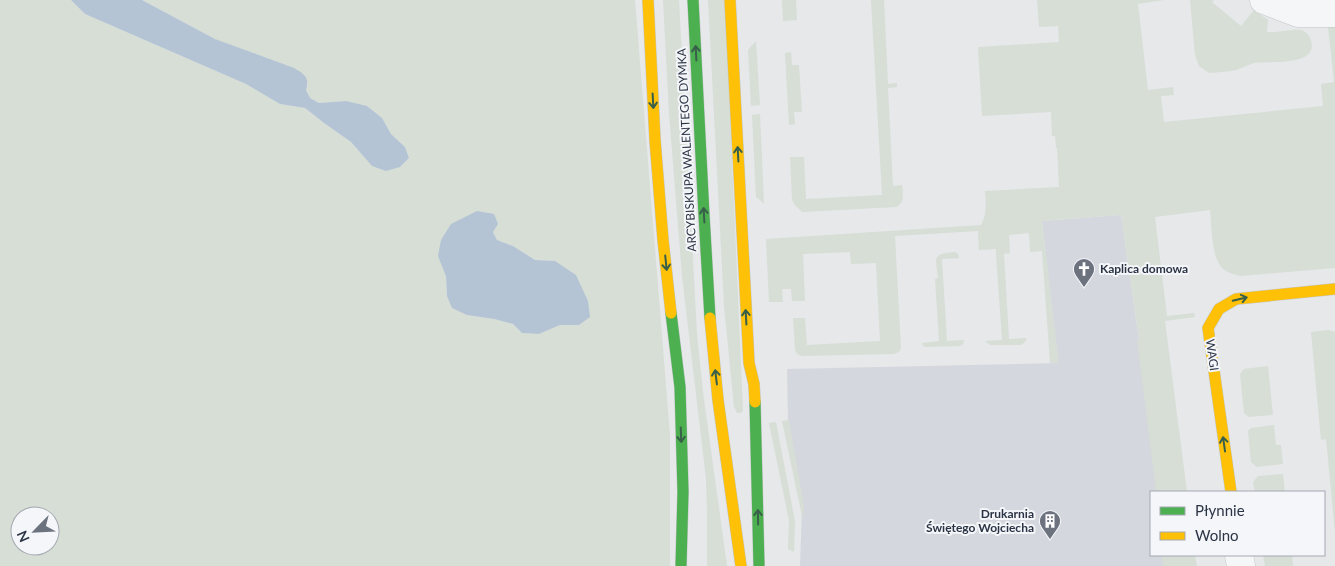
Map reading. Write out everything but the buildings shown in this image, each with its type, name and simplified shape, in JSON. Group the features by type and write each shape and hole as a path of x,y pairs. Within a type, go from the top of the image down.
{"street":[{"path":"648,0 656,158 663,240 680,387 683,492 681,566"},
{"name":"ARCYBISKUPA WALENTEGO DYMKA","path":"693,0 712,346 736,516 741,566"},
{"path":"730,0 749,363 754,384 756,410 759,566"},
{"path":"1264,0 1298,12 1335,13"},
{"name":"WAGI","path":"1231,491 1208,328 1219,309 1236,299 1335,289"}],"shaded area":[{"path":"0,0 71,0 85,14 246,84 280,104 305,108 351,142 372,166 400,167 409,158 405,147 391,134 382,118 346,101 319,103 310,98 306,90 308,83 215,39 142,0 635,0 670,435 670,566 0,566","holes":["493,232 497,240 513,246 535,260 555,261 579,325 560,325 539,334 522,333 513,324 467,315 447,296 446,276"]},
{"path":"663,0 679,0 697,334 727,566 707,566 706,479 682,276 669,113"},
{"path":"708,0 725,0 743,410 741,413 737,413 734,407 724,306"},
{"path":"782,0 796,0 797,20 783,21"},
{"path":"871,0 884,0 888,84 897,83 897,87 888,88 893,186 902,185 902,201 896,207 802,212 792,200 790,157 804,157 806,199 882,195"},
{"path":"1037,0 1164,0 1138,4 1148,90 1173,87 1174,95 1161,96 1164,122 1323,106 1321,84 1334,82 1328,27 1335,27 1335,268 1240,276 1226,271 1218,262 1213,240 1210,210 1155,217 1167,316 1194,313 1195,317 1165,321 1187,491 1156,491 1137,340 1139,339 1121,215 1042,221 1059,363 1050,363 1042,251 1030,252 1029,233 1009,235 1010,253 1004,254 1009,339 1027,338 1021,345 990,345 985,341 1002,340 996,249 979,250 978,231 895,236 901,348 899,352 894,354 802,356 797,354 795,350 793,318 805,318 807,345 880,341 876,263 851,264 850,252 803,254 805,301 792,301 791,289 782,289 783,302 769,302 766,239 981,225 986,204 985,191 1059,187 1057,148 1055,136 1052,136 1051,112 982,116 978,47 1059,42 1058,26 1039,27"},
{"path":"1190,0 1214,0 1212,2 1241,26 1254,10 1268,20 1267,32 1301,30 1307,33 1311,41 1311,49 1307,55 1300,59 1254,63 1236,70 1209,73 1199,66 1195,55"},
{"path":"756,41 760,105 751,106 748,50"},
{"path":"791,52 792,65 799,65 802,112 794,112 795,124 789,125 785,53"},
{"path":"760,114 764,204 756,198 752,115"},
{"path":"1121,215 1159,491 1150,491 1150,556 1167,556 1168,566 800,566 802,508 788,420 787,369 1058,363 1042,221"},
{"path":"955,252 959,258 942,259 947,341 964,340 963,344 960,346 926,347 922,343 939,341 935,279 938,278 936,261 942,254"},
{"path":"1329,330 1335,332 1335,532 1326,439 1321,440 1311,332"},
{"path":"1268,366 1273,415 1249,417 1244,413 1240,374 1244,369"},
{"path":"789,420 804,506 803,521 782,421"},
{"path":"776,422 795,521 794,552 788,549 789,521 769,423"},
{"path":"1274,425 1276,445 1281,445 1283,464 1257,467 1251,462 1248,431 1251,428"},
{"path":"1283,474 1285,491 1255,491 1253,482 1258,476"},
{"path":"1162,556 1195,556 1197,566 1163,566"},
{"path":"1263,556 1292,556 1293,566 1265,566"}],"water":[{"path":"71,0 142,0 215,39 294,68 307,79 306,90 310,98 319,103 346,101 367,106 382,118 391,134 405,147 409,158 400,167 386,171 372,166 351,142 305,108 280,104 246,84 85,14"},
{"path":"477,211 494,214 498,224 493,232 497,240 513,246 535,260 555,261 576,275 588,301 590,317 579,325 560,325 539,334 522,333 513,324 467,315 452,308 447,296 446,276 438,256 441,240 451,224"}],"traffic: fast":[{"path":"693,0 710,318"},
{"path":"671,313 680,387 683,492 681,566"},
{"path":"755,402 759,566"}],"traffic: slow":[{"path":"648,0 655,140 671,313"},
{"path":"730,0 749,363 754,384 755,402"},
{"path":"1231,491 1208,328 1219,309 1236,299 1335,289"},
{"path":"710,318 718,400 741,566"}],"place":[{"name":"Kaplica domowa","path":"1084,288"},
{"name":"Drukarnia Świętego Wojciecha","path":"1050,540"}]}
